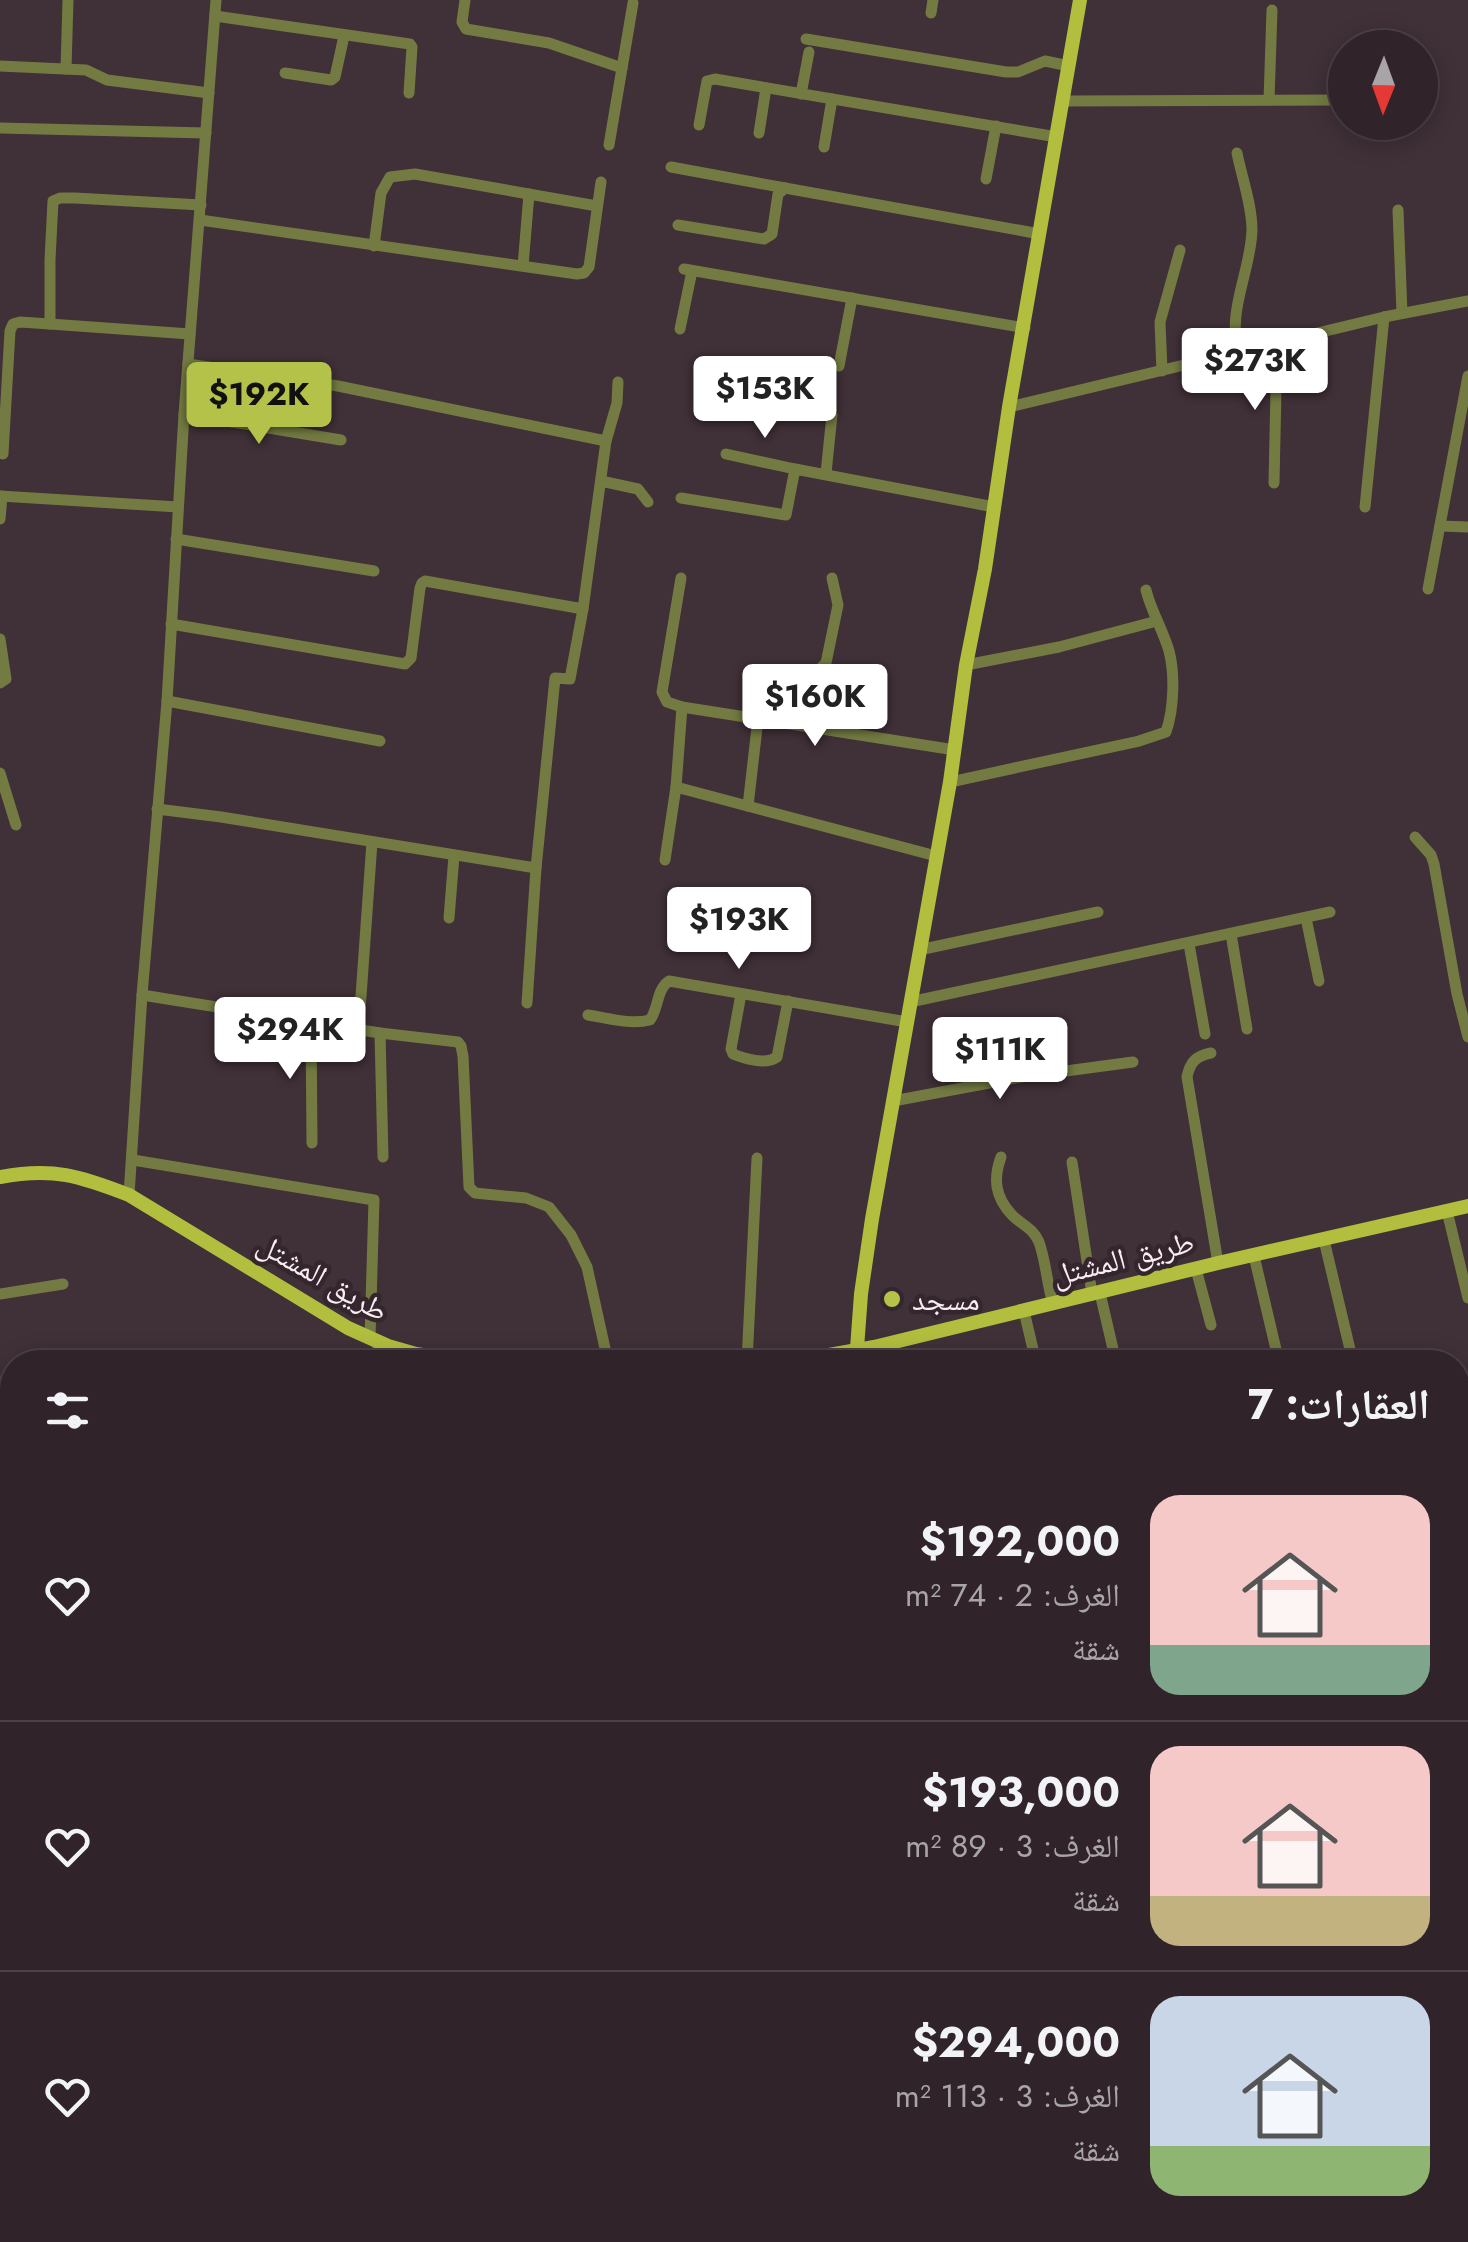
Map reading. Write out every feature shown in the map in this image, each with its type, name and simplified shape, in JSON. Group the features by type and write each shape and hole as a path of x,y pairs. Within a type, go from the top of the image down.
{"main road":[{"path":"857,1350 872,1219 950,782 966,665 1080,0"},
{"name":"طريق المشتل","path":"0,1177 53,1172 94,1181 130,1195 348,1328 404,1350"},
{"name":"طريق المشتل","path":"882,1350 1218,1263 1468,1206"}],"street":[{"path":"66,69 68,0"},
{"path":"130,1195 216,0"},
{"path":"465,0 462,22 466,29 549,43 622,68"},
{"path":"608,145 634,3"},
{"path":"1268,100 1272,10"},
{"path":"215,16 410,44 409,93"},
{"path":"285,73 331,80 344,36"},
{"path":"801,94 807,46 1006,72 1018,72 1045,61 1069,66"},
{"path":"0,66 86,70 106,80 209,94"},
{"path":"699,125 705,86 710,79 1057,137"},
{"path":"759,133 766,88"},
{"path":"824,147 832,99"},
{"path":"1064,101 1328,100"},
{"path":"986,179 996,126"},
{"path":"0,128 206,133"},
{"path":"1237,154 1252,226 1236,320 1239,352"},
{"path":"672,167 1040,234"},
{"path":"374,246 382,193 390,177 416,174 597,206"},
{"path":"200,220 584,273 590,267 600,182"},
{"path":"678,225 764,239 772,234 778,194 785,188"},
{"path":"523,266 529,194"},
{"path":"50,324 53,201 76,198 201,205"},
{"path":"1398,210 1402,313"},
{"path":"1162,371 1160,322 1180,250"},
{"path":"680,329 688,270 1024,328"},
{"path":"838,366 852,298"},
{"path":"1009,407 1384,317 1468,301"},
{"path":"1366,507 1384,317"},
{"path":"3,454 10,331 14,324 190,334"},
{"path":"1274,482 1276,344"},
{"path":"188,364 338,386 606,441"},
{"path":"1428,589 1467,381"},
{"path":"526,1002 555,678 570,678 618,382"},
{"path":"184,414 341,440"},
{"path":"826,473 832,415"},
{"path":"726,454 994,506"},
{"path":"1453,456 1468,456"},
{"path":"680,498 786,515 795,469"},
{"path":"601,481 638,490 648,502"},
{"path":"0,519 1,496 178,507"},
{"path":"1440,526 1468,526"},
{"path":"176,540 374,571"},
{"path":"680,578 662,692 667,702 955,750"},
{"path":"808,728 816,674 826,663 838,605 832,578"},
{"path":"171,624 405,664 412,658 420,588 425,581 583,609"},
{"path":"950,782 1166,732 1170,710 1169,652 1146,590"},
{"path":"966,665 1157,621"},
{"path":"0,639 6,679 0,683"},
{"path":"167,701 380,741"},
{"path":"665,860 682,707"},
{"path":"748,806 758,720"},
{"path":"0,773 16,825"},
{"path":"676,787 936,856"},
{"path":"157,809 536,868"},
{"path":"1415,838 1432,855 1468,1038"},
{"path":"360,1010 372,842"},
{"path":"449,918 454,856"},
{"path":"919,950 1098,912"},
{"path":"910,1002 1330,912"},
{"path":"1306,918 1319,981"},
{"path":"1231,934 1247,1029"},
{"path":"1189,944 1205,1034"},
{"path":"588,1015 644,1023 650,1020 664,984 669,981 907,1022"},
{"path":"741,994 731,1049 738,1056 766,1062 777,1057 788,1002"},
{"path":"142,995 458,1042 469,1187 475,1192 526,1198 549,1207 582,1255 605,1350"},
{"path":"310,1021 312,1143"},
{"path":"380,1033 382,1157"},
{"path":"1210,1053 1194,1059 1187,1076 1218,1263"},
{"path":"893,1101 1021,1077 1132,1062"},
{"path":"1001,1157 995,1174 997,1193 1012,1215 1038,1239 1052,1304"},
{"path":"748,1350 757,1158"},
{"path":"133,1160 374,1200 376,1350"},
{"path":"1072,1162 1096,1294 1112,1350"},
{"path":"1447,1211 1468,1298"},
{"path":"1324,1240 1350,1350"},
{"path":"1254,1256 1276,1350"},
{"path":"1196,1269 1210,1325"},
{"path":"0,1294 63,1284"},
{"path":"1024,1311 1033,1350"}],"place":[{"name":"مسجد","path":"892,1299"}]}
